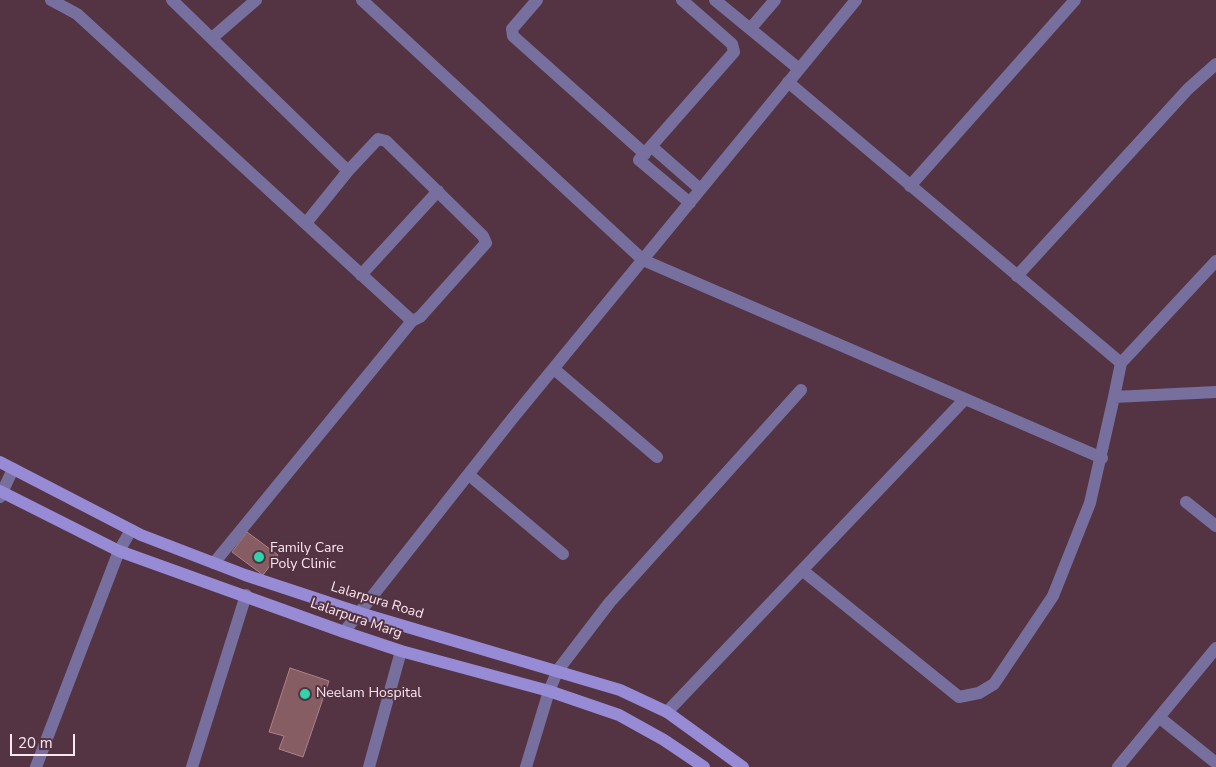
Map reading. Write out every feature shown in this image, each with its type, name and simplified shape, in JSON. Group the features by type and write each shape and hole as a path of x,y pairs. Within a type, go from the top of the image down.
{"street":[{"path":"51,0 76,14 412,321"},
{"path":"172,0 348,171"},
{"path":"212,38 256,0"},
{"path":"362,0 643,260 1102,458"},
{"path":"537,0 512,29 513,36 645,153 690,203"},
{"path":"645,153 734,52 732,44 682,0"},
{"path":"715,0 799,69"},
{"path":"750,29 774,0"},
{"path":"344,632 554,369 856,0"},
{"path":"910,186 1074,0"},
{"path":"1017,276 1188,89 1216,64"},
{"path":"788,82 1121,363"},
{"path":"214,563 412,321 420,317 486,243 483,236 438,191 386,141 378,139 348,171 306,223"},
{"path":"645,153 700,189"},
{"path":"361,275 438,191"},
{"path":"802,570 959,697 979,693 994,684 1053,596 1090,503 1102,458 1121,363 1216,261"},
{"path":"554,369 657,456"},
{"path":"526,767 549,692 558,670 610,602 801,390"},
{"path":"1114,397 1216,392"},
{"path":"667,712 965,399"},
{"name":"Lalarpura Road","path":"0,462 131,530 214,563 360,613 558,670 620,690 667,712 743,767"},
{"path":"1,493 13,469"},
{"path":"469,475 562,554"},
{"name":"Lalarpura Marg","path":"1,493 119,551 401,651 549,692 619,716 664,740 704,767"},
{"path":"1186,502 1216,526"},
{"path":"36,767 119,551 131,530"},
{"path":"192,767 246,595"},
{"path":"1118,767 1216,648"},
{"path":"369,767 401,651"},
{"path":"1160,718 1216,763"}],"building":[{"path":"247,532 278,555 263,575 232,552"},
{"path":"290,668 329,681 303,757 279,749 284,736 269,732"}],"place":[{"name":"Family Care Poly Clinic","path":"259,557"},
{"name":"Neelam Hospital","path":"305,694"}]}
